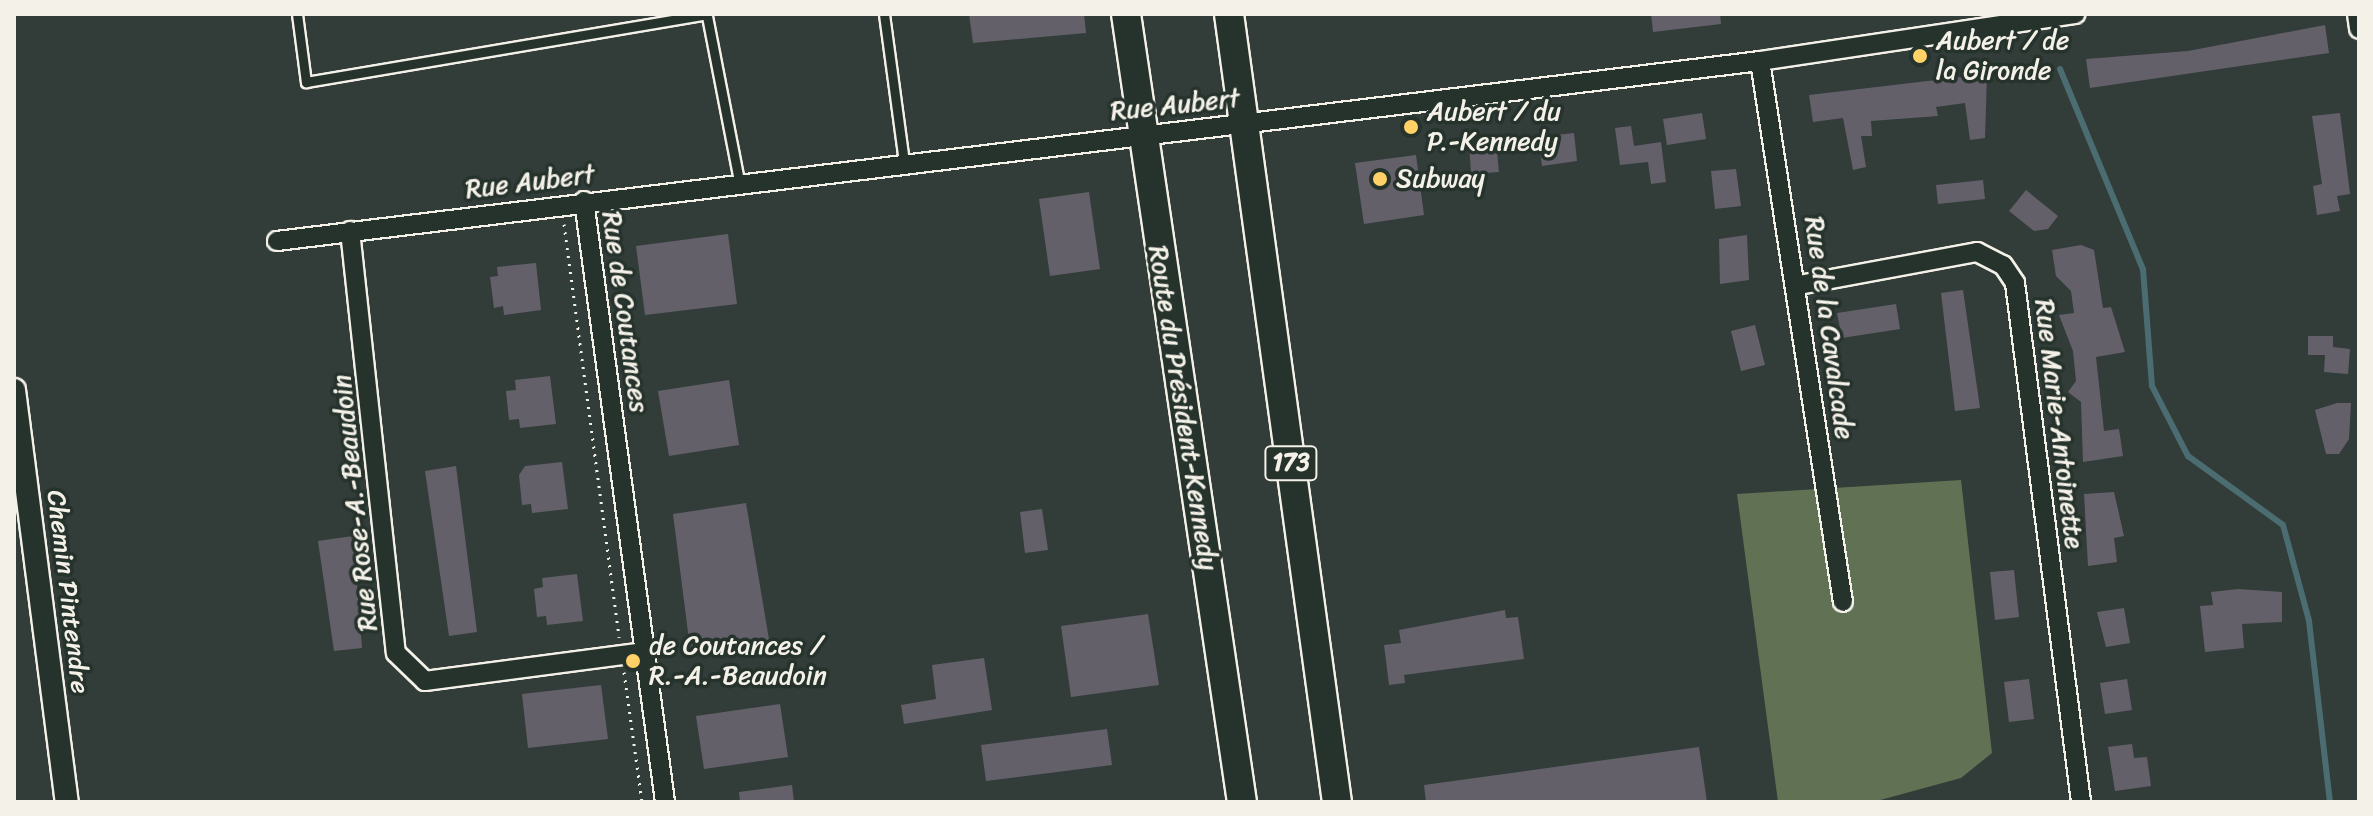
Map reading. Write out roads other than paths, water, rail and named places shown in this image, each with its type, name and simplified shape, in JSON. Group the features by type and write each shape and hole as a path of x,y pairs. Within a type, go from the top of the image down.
{"main road":[{"name":"Route du Président-Kennedy","path":"1126,14 1242,802"},
{"name":"173","path":"1229,14 1337,802"}],"street":[{"name":"Rue Aubert","path":"277,241 739,181 1245,125 1760,61 1940,23 2076,14"},
{"path":"2357,14 2359,29"},
{"name":"Rue de la Cavalcade","path":"1760,61 1799,285 1843,602"},
{"name":"Rue de Coutances","path":"584,201 665,802"},
{"name":"Rue Rose-A.-Beaudoin","path":"350,231 396,653 425,681 645,652"},
{"name":"Rue Marie-Antoinette","path":"1799,285 1977,252 2003,265 2015,283 2081,802"},
{"name":"Chemin Pintendre","path":"14,390 67,802"}],"lane":[{"path":"297,14 306,82 706,15 739,181"},
{"path":"884,14 904,162"}],"waterway":[{"path":"2060,69 2143,269 2152,386 2188,456 2283,525 2309,621 2330,802"}],"place":[{"name":"Aubert / de la Gironde","path":"1920,56"},
{"name":"Aubert / du P.-Kennedy","path":"1411,127"},
{"name":"Subway","path":"1380,179"},
{"name":"de Coutances / R.-A.-Beaudoin","path":"633,661"}]}
